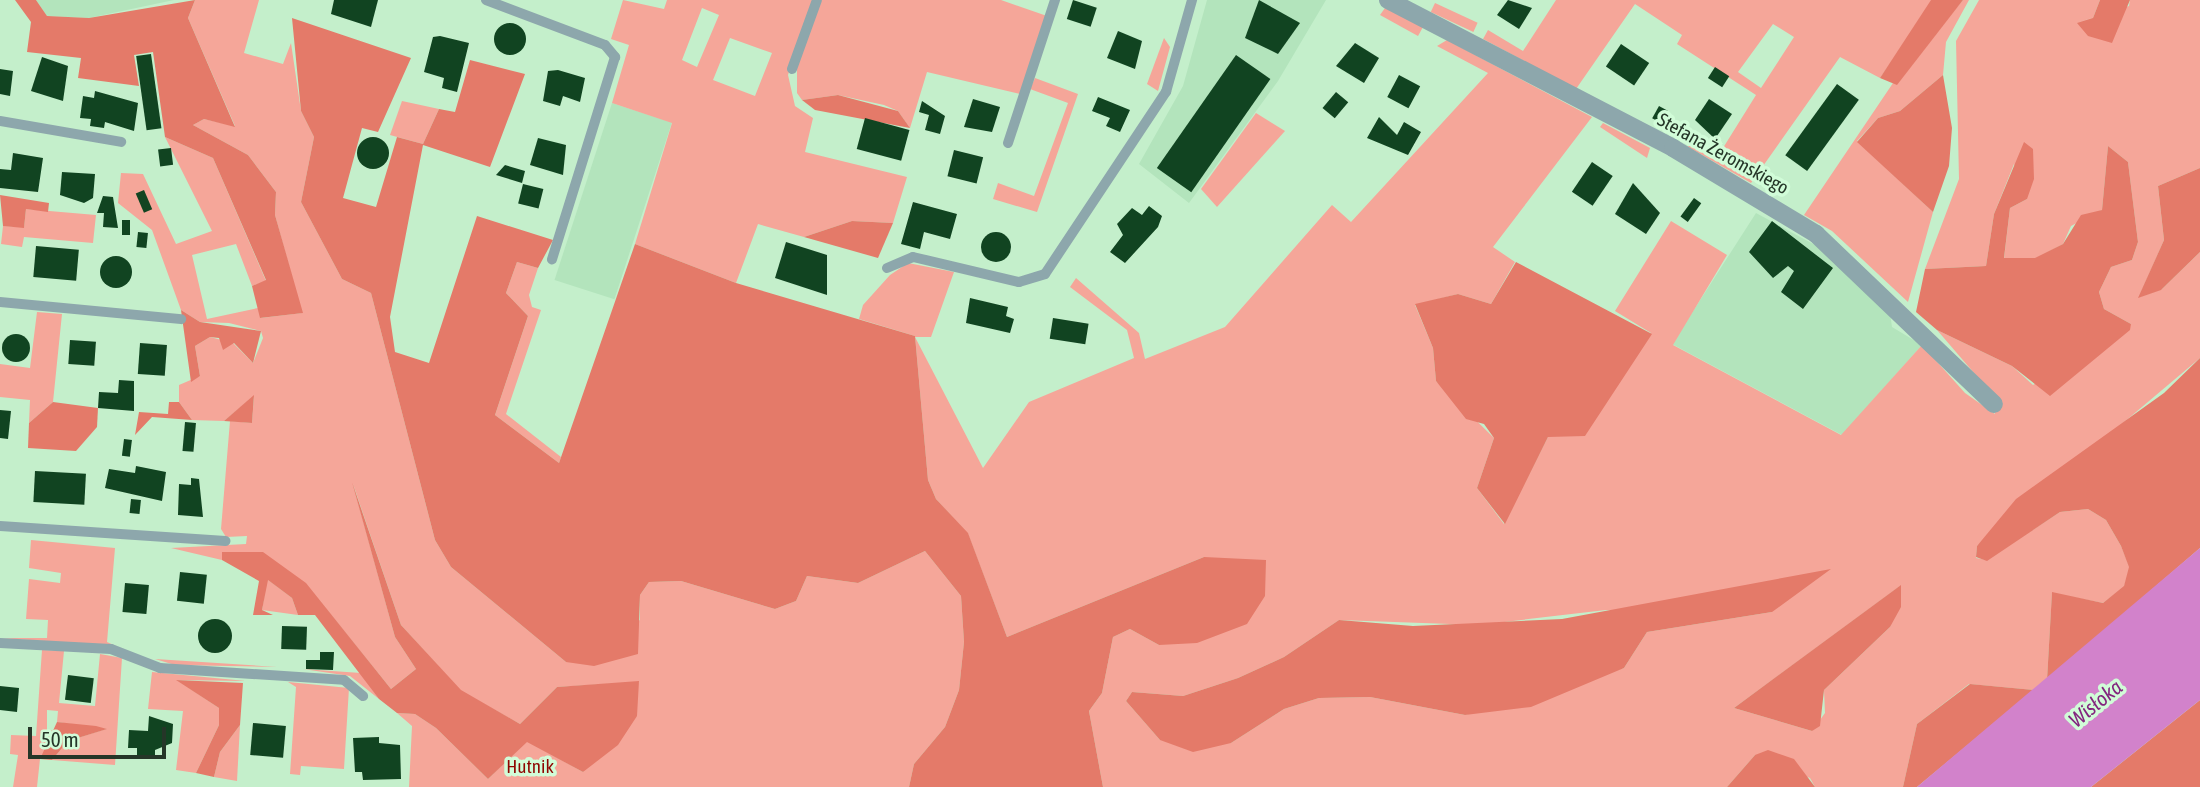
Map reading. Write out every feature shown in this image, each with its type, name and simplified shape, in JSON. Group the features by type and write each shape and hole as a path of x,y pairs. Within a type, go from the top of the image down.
{"street":[{"name":"Stefana Żeromskiego","path":"1388,0 1673,148 1811,230 1994,404"}],"lane":[{"path":"486,0 605,45 615,57 552,259"},
{"path":"792,69 817,0"},
{"path":"1008,143 1055,0"},
{"path":"887,268 913,257 1009,281 1045,274 1166,92 1192,0"},
{"path":"0,121 121,142"},
{"path":"0,302 181,319"},
{"path":"0,526 226,541"},
{"path":"0,643 111,649 160,668 344,680 363,696"}],"shaded area":[{"path":"15,0 36,0 47,16 89,18 195,0 188,18 235,127 204,119 193,125 248,155 276,192 275,215 303,313 260,318 252,286 266,280 213,158 165,137 153,52 134,55 139,86 78,78 81,58 27,52 31,22"},
{"path":"36,0 174,0 89,18 47,16"},
{"path":"1207,0 1326,0 1278,81 1189,203 1139,164 1183,86"},
{"path":"1931,0 1963,0 1897,85 1880,78"},
{"path":"2100,0 2130,0 2112,43 2088,36 2077,23 2093,18"},
{"path":"292,18 411,58 378,132 362,128 343,198 376,207 397,137 423,144 439,109 455,112 470,60 525,74 490,167 423,145 390,317 395,352 429,363 477,216 553,240 538,268 517,262 506,293 528,316 495,415 559,463 635,244 736,283 915,336 928,480 936,499 968,533 1007,637 1204,557 1266,560 1265,596 1247,624 1197,643 1159,645 1130,629 1113,637 1102,693 1089,711 1103,787 909,787 914,764 945,727 959,690 964,642 961,596 925,551 858,583 807,576 796,601 775,609 681,581 649,582 640,595 638,654 594,666 566,662 451,567 435,540 371,293 342,279 301,202 314,137 301,111"},
{"path":"1943,75 1952,128 1949,166 1933,212 1857,142 1878,118 1900,111"},
{"path":"838,95 898,111 910,128 815,110 802,100"},
{"path":"612,103 672,122 614,299 555,280"},
{"path":"2024,142 2033,149 2034,179 2027,199 2010,208 2004,258 2035,258 2063,244 2081,215 2102,210 2108,146 2128,162 2138,242 2132,260 2111,267 2099,292 2104,309 2131,324 2130,330 2050,396 2012,366 1937,330 1916,312 1925,269 1986,266 1994,214"},
{"path":"2200,168 2200,252 2161,290 2138,298 2164,240 2158,186"},
{"path":"0,195 49,203 48,212 26,209 24,228 3,226"},
{"path":"1756,213 1828,252 1890,313 1892,327 1922,345 1842,435 1672,344"},
{"path":"852,221 893,223 878,258 804,237"},
{"path":"1516,262 1652,334 1585,436 1548,437 1505,524 1477,488 1494,438 1484,424 1466,419 1436,381 1433,348 1415,304 1458,294 1491,304"},
{"path":"181,310 200,322 261,331 253,363 234,343 223,350 219,338 210,337 195,346 200,376 191,382"},
{"path":"2200,358 2200,548 2047,680 2052,592 2103,603 2124,586 2129,567 2121,546 2106,520 2088,509 2060,512 1987,561 1976,557 1977,546 2016,499 2164,393"},
{"path":"254,395 252,423 224,421"},
{"path":"53,402 98,408 97,427 76,451 28,448 29,423"},
{"path":"169,402 179,402 192,420 152,417 135,435 139,412 168,414"},
{"path":"352,482 401,625 461,690 520,724 557,687 639,681 637,716 618,745 583,772 527,742 488,779 436,728 415,714 397,713 379,699 315,615 298,615 292,598 268,580 262,610 273,615 253,615 259,581 222,560 222,552 263,552 306,583 391,689 416,669 395,637"},
{"path":"1831,569 1772,612 1647,632 1624,668 1531,707 1465,715 1370,697 1319,698 1284,709 1231,743 1193,752 1160,740 1126,701 1132,692 1183,696 1238,678 1284,657 1339,620 1413,626 1562,619"},
{"path":"1901,585 1901,607 1890,627 1824,690 1820,726 1812,731 1734,708"},
{"path":"176,680 243,683 240,725 220,752 214,777 196,773 219,725 219,708"},
{"path":"1970,684 2034,690 1917,787 1903,787 1917,724"},
{"path":"2200,700 2200,787 2091,787"},
{"path":"57,722 107,729 68,741 52,760 40,759"},
{"path":"1768,750 1794,759 1815,787 1727,787 1755,755"}],"green space":[{"name":"Hutnik","path":"195,0 259,0 244,53 283,64 291,43 301,111 314,137 301,202 342,279 371,293 435,540 451,567 566,662 640,620 640,595 649,582 681,581 775,609 796,601 807,576 858,583 925,551 961,596 964,642 959,690 945,727 914,764 909,787 409,787 412,726 397,713 415,714 436,728 488,779 527,741 583,772 639,682 557,687 520,724 461,691 401,625 353,484 395,637 416,669 391,689 306,584 222,552 222,560 171,548 246,544 247,536 226,537 221,529 230,421 252,423 254,396 224,421 192,420 179,402 179,385 200,376 195,346 210,337 233,343 253,363 263,338 261,331 229,323 200,322 181,310 152,230 118,203 121,173 143,174 176,244 212,231 165,137 213,158 266,281 252,286 236,244 192,255 207,319 258,308 261,318 302,313 275,215 276,192 248,155 193,125 204,119 235,126 188,18"},
{"path":"623,0 664,9 667,0 813,0 788,75 795,106 813,118 805,152 907,177 893,223 852,221 804,237 758,224 736,283 635,244 672,123 612,103 629,45 611,39","holes":["702,8 719,15 697,67 682,60","730,38 772,53 755,96 713,80"]},
{"path":"821,0 1001,0 1047,16 1020,94 927,72 910,128 898,111 884,105 838,95 802,100 797,93 797,67"},
{"path":"1556,0 1931,0 1931,5 1880,78 1840,57 1751,183 1688,147 1691,141 1718,156 1756,95 1677,44 1682,35 1635,4 1576,89 1483,39 1488,30 1523,51","holes":["1773,24 1794,37 1761,88 1738,72"]},
{"path":"1963,0 1969,0 1946,42 1943,75 1900,111 1878,118 1857,141 1933,212 1908,302 1832,231 1804,215 1893,83"},
{"path":"1979,0 2100,0 2093,18 2129,6 2130,0 2200,0 2200,168 2158,186 2164,240 2139,297 2162,289 2200,252 2200,358 1977,546 1976,558 1987,560 2060,512 2088,509 2106,520 2121,546 2130,568 2124,587 2103,603 2052,593 2047,680 2034,690 1969,684 1917,724 1903,787 1815,787 1810,778 1755,755 1727,787 1103,787 1089,711 1102,693 1113,637 1130,629 1159,645 1204,557 1007,637 968,534 936,499 928,480 915,337 983,468 1029,402 1134,358 1127,330 1070,287 1076,278 1139,333 1145,359 1225,327 1332,205 1351,222 1488,73 1437,46 1447,40 1592,117 1493,247 1515,262 1491,304 1458,294 1415,305 1433,348 1436,381 1494,438 1477,488 1504,524 1548,437 1651,333 1615,311 1671,221 1727,255 1673,345 1841,435 1922,345 1965,393 1995,414 1993,395 1937,330 2012,366 2033,385 2131,324 2104,309 2099,292 2111,267 2132,260 2138,242 2128,162 2108,146 2102,210 2071,226 2063,244 2035,259 2004,259 2010,208 2027,199 2014,164 1994,214 1986,266 1925,269 1959,179 1956,41","holes":["1900,586 1890,627 1824,690 1825,713 1812,731 1734,708","1606,610 1772,612 1647,632 1624,668 1465,715 1370,697 1319,698 1284,709 1231,743 1160,740 1126,701 1132,692 1183,696 1238,678 1284,657 1339,620 1478,625"]},
{"path":"1435,3 1478,23 1473,32 1431,12"},
{"path":"1385,8 1423,27 1418,36 1380,15"},
{"path":"1164,38 1170,47 1158,91 1147,84"},
{"path":"1035,78 1078,94 1037,212 993,199 998,183 1034,196 1068,103 1030,89"},
{"path":"402,101 439,109 423,144 390,135"},
{"path":"1256,113 1285,131 1217,207 1201,189"},
{"path":"1603,123 1650,148 1647,158 1600,127"},
{"path":"26,209 96,215 93,243 24,237 22,247 1,244 3,226 24,227"},
{"path":"517,262 538,268 529,295 532,307 541,310 506,414 561,457 559,463 495,415 528,316 506,293"},
{"path":"908,263 954,272 931,337 915,337 859,319 863,305 890,275"},
{"path":"37,312 62,314 53,402 29,423 30,400 0,397 0,364 30,368"},
{"path":"31,540 115,548 107,642 116,646 0,638 47,638 48,620 26,619 29,579 60,583 61,573 29,568"},
{"path":"267,579 292,598 298,615 262,610"},
{"path":"42,650 64,651 59,703 95,706 100,654 122,658 115,765 52,760 68,741 106,729 57,722 58,711 47,710 47,730 56,731 40,759 37,787 13,787 18,755 10,754 11,735 36,736"},
{"path":"155,659 277,667 175,665"},
{"path":"303,669 361,673 379,699 350,676"},
{"path":"152,672 246,681 177,680 219,708 219,725 196,773 176,770 183,711 148,709"},
{"path":"288,682 349,688 344,769 301,766 300,775 290,774 296,687"},
{"path":"240,725 237,781 214,777 220,752"}],"water":[{"name":"Wisłoka","path":"2200,548 2200,700 2091,787 1917,787"}],"building":[{"path":"334,0 378,0 371,27 331,14"},
{"path":"1073,0 1097,8 1091,27 1067,19"},
{"path":"1259,0 1300,23 1278,54 1245,38"},
{"path":"1508,0 1532,8 1519,29 1497,15"},
{"path":"510,23 521,28 526,39 521,50 510,55 499,50 494,39 499,28"},
{"path":"1118,31 1142,41 1135,69 1107,58"},
{"path":"440,36 469,43 457,92 442,88 444,78 424,72 433,37"},
{"path":"1355,43 1379,58 1364,83 1336,66"},
{"path":"1621,44 1649,63 1634,85 1606,66"},
{"path":"151,54 161,128 147,130 136,56"},
{"path":"1236,55 1270,79 1191,192 1157,168"},
{"path":"42,57 68,66 63,101 31,91"},
{"path":"1715,67 1729,76 1722,87 1708,78"},
{"path":"0,69 13,71 10,96 0,94"},
{"path":"558,70 585,78 580,102 563,96 560,106 543,101 548,71"},
{"path":"1399,75 1420,86 1408,108 1387,97"},
{"path":"1837,84 1859,100 1807,171 1785,155"},
{"path":"95,91 138,103 134,131 105,122 104,128 90,126 91,119 80,118 83,96 94,98"},
{"path":"1336,92 1348,102 1335,118 1323,108"},
{"path":"1098,97 1130,110 1120,132 1106,126 1110,118 1092,111"},
{"path":"973,99 1000,107 992,132 964,127"},
{"path":"1709,99 1732,114 1715,139 1695,120"},
{"path":"922,101 945,116 940,134 925,130 929,115 919,112"},
{"path":"1659,106 1668,111 1661,123 1652,118"},
{"path":"1379,117 1397,135 1404,122 1421,132 1408,155 1367,138"},
{"path":"865,118 909,130 901,161 857,149"},
{"path":"373,137 384,142 389,153 384,164 373,169 362,164 357,153 362,142"},
{"path":"538,138 566,145 563,175 530,165"},
{"path":"171,148 173,165 160,166 158,150"},
{"path":"954,150 983,157 977,183 947,176"},
{"path":"13,153 43,158 38,192 0,188 0,169 11,170"},
{"path":"1592,162 1613,176 1593,206 1572,192"},
{"path":"505,165 525,171 522,183 496,175"},
{"path":"62,172 95,174 93,198 84,203 60,195"},
{"path":"1633,183 1660,213 1646,234 1615,214"},
{"path":"523,184 543,189 539,208 518,203"},
{"path":"144,190 152,209 144,213 136,194"},
{"path":"103,196 113,197 118,228 103,227 104,213 97,213"},
{"path":"1694,198 1701,203 1688,222 1680,217"},
{"path":"913,202 957,214 950,239 924,232 920,249 901,244"},
{"path":"1149,206 1162,216 1158,227 1125,263 1110,252 1123,235 1117,224 1132,208 1142,215"},
{"path":"122,220 130,220 130,235 122,235"},
{"path":"1772,221 1833,268 1803,309 1781,292 1794,271 1788,266 1773,278 1749,252"},
{"path":"138,232 148,233 146,248 136,247"},
{"path":"996,232 1006,237 1011,247 1006,257 996,262 986,257 981,247 986,237"},
{"path":"786,242 827,255 827,295 775,278"},
{"path":"36,246 79,250 76,281 33,277"},
{"path":"116,256 127,261 132,272 127,283 116,288 105,283 100,272 105,261"},
{"path":"970,298 1008,307 1006,316 1014,319 1010,333 966,323"},
{"path":"1053,318 1089,324 1085,344 1050,339"},
{"path":"16,334 26,338 30,348 26,358 16,362 6,358 2,348 6,338"},
{"path":"70,340 96,342 94,366 68,364"},
{"path":"140,343 167,345 165,376 138,374"},
{"path":"119,380 134,381 134,411 98,408 99,392 118,393"},
{"path":"0,410 11,411 8,439 0,438"},
{"path":"185,422 196,423 193,452 182,451"},
{"path":"124,439 132,440 130,457 122,456"},
{"path":"136,466 166,472 162,501 105,488 109,469 135,473"},
{"path":"35,471 86,474 84,505 33,502"},
{"path":"191,478 199,479 203,517 178,515 179,484 191,485"},
{"path":"131,499 141,500 139,514 130,513"},
{"path":"180,572 207,575 204,604 177,601"},
{"path":"125,583 149,585 146,614 122,612"},
{"path":"215,619 227,624 232,636 227,648 215,653 203,648 198,636 203,624"},
{"path":"282,626 307,627 306,650 281,649"},
{"path":"320,652 334,652 333,670 306,669 306,660 320,660"},
{"path":"68,675 94,678 91,703 65,700"},
{"path":"0,686 19,688 17,712 0,710"},
{"path":"149,716 173,724 172,743 155,750 155,759 137,758 137,748 128,748 129,730 148,731"},
{"path":"253,723 286,726 283,758 250,755"},
{"path":"379,737 379,743 400,745 401,779 363,780 362,772 355,772 353,738"}]}
